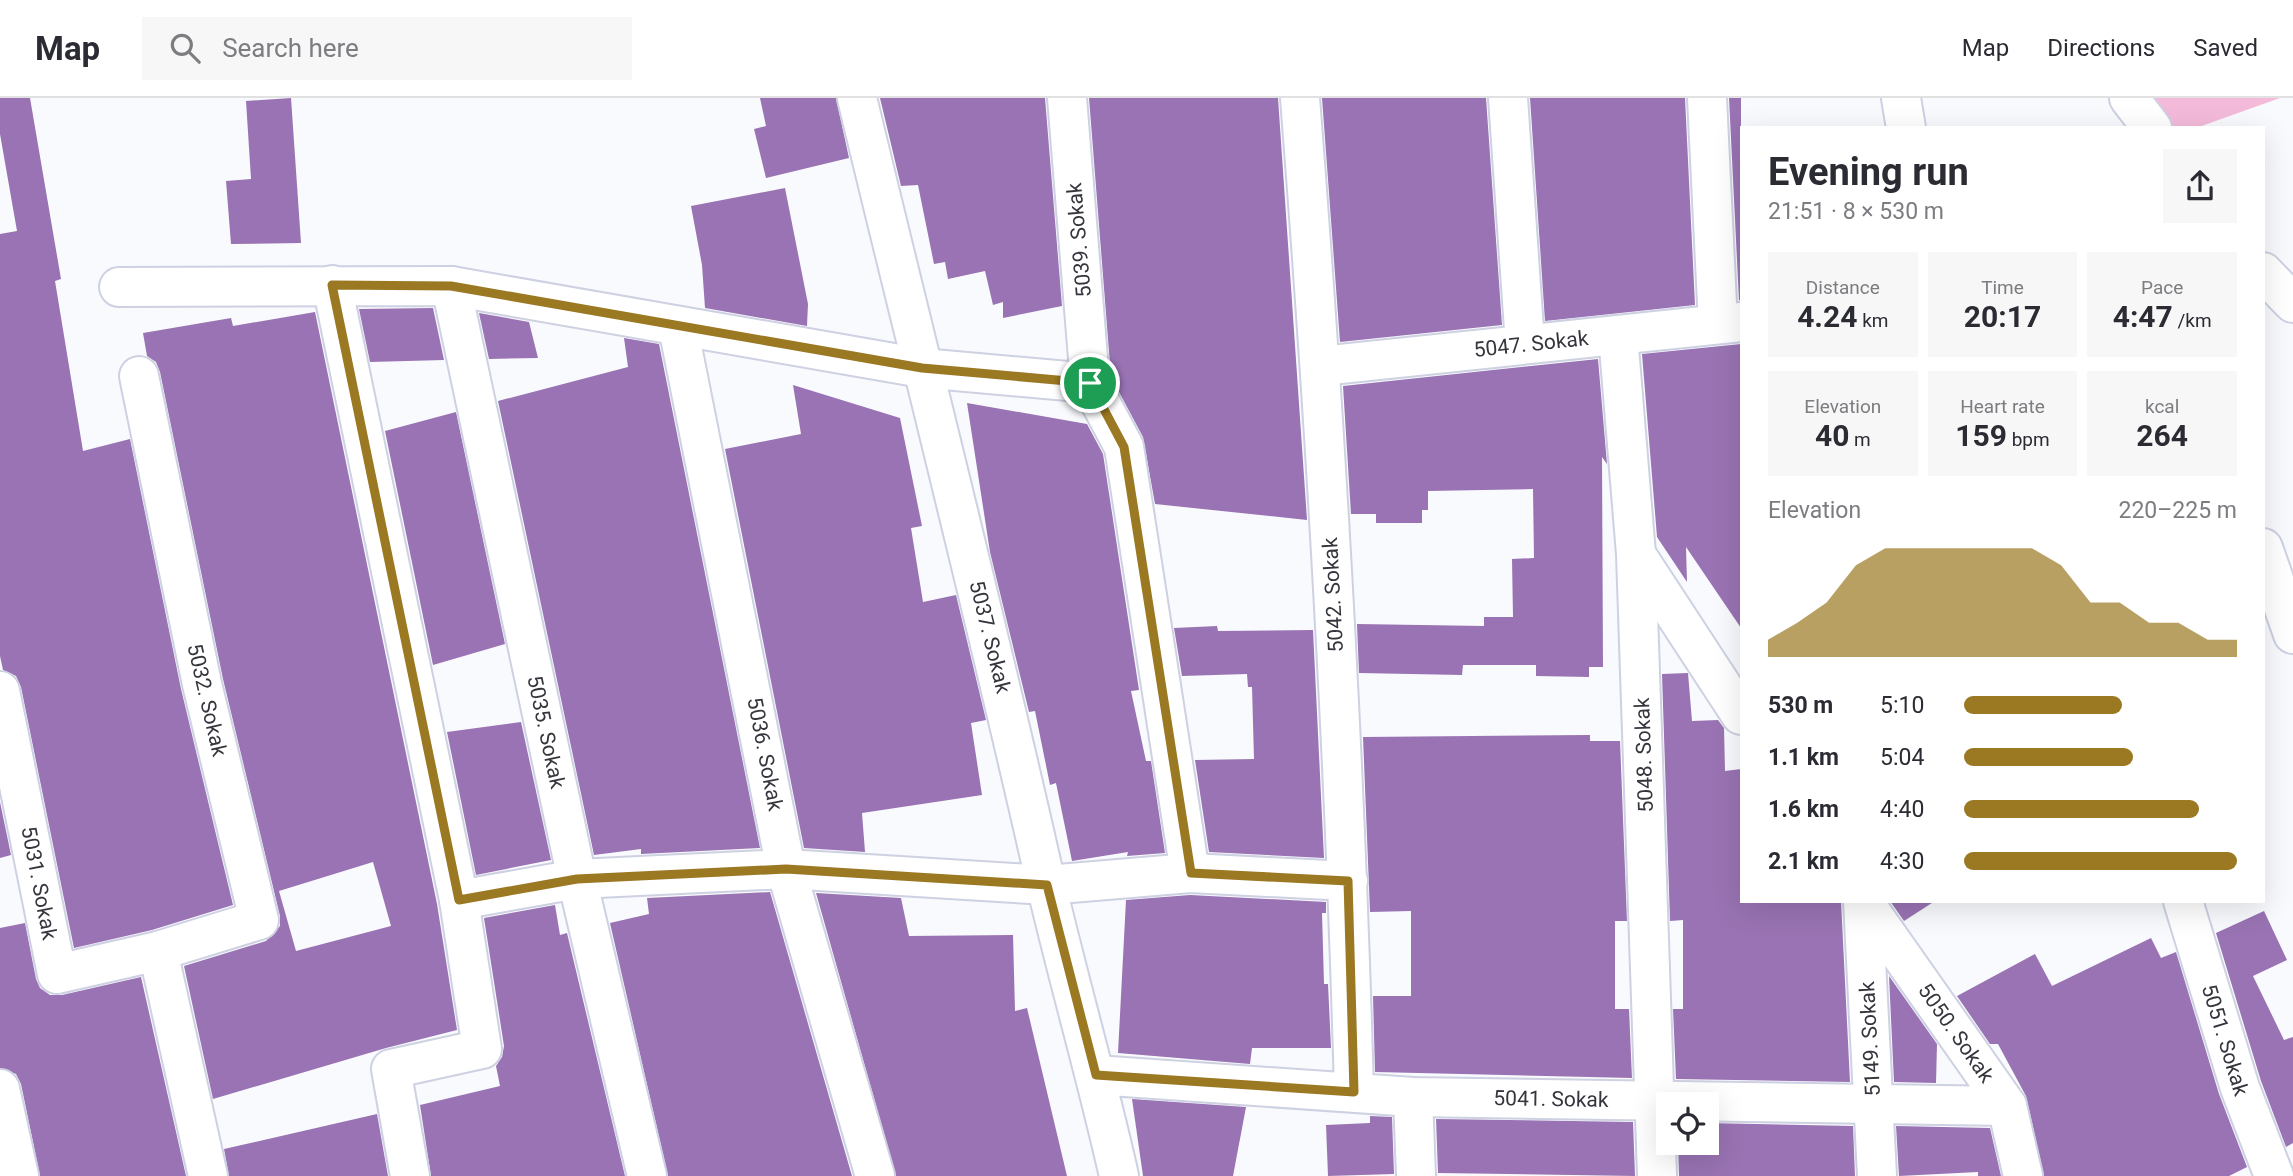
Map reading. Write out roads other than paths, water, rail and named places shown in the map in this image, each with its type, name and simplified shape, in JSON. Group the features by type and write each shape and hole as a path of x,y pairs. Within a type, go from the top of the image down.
{"street":[{"name":"5037. Sokak","path":"858,98 1119,1176"},
{"name":"5039. Sokak","path":"1067,98 1090,383"},
{"name":"5042. Sokak","path":"1300,98 1321,366 1348,881 1354,1092"},
{"path":"1508,98 1524,345"},
{"path":"1707,98 1730,323"},
{"path":"1901,98 1906,126"},
{"path":"2129,98 2150,126"},
{"path":"2265,274 2293,303"},
{"path":"332,285 459,900 482,1049 391,1069 410,1176"},
{"path":"119,287 451,286 922,368 1090,383 1124,447 1191,873"},
{"name":"5035. Sokak","path":"451,286 577,879 647,1176"},
{"name":"5047. Sokak","path":"1321,366 1730,323"},
{"name":"5036. Sokak","path":"678,327 786,869 876,1176"},
{"name":"5048. Sokak","path":"1618,335 1636,554 1657,1176"},
{"name":"5032. Sokak","path":"139,376 202,684 259,920 158,951"},
{"path":"1636,554 1740,713"},
{"path":"2265,554 2293,635"},
{"name":"5031. Sokak","path":"0,691 57,974 158,951"},
{"path":"459,900 577,879 786,869 1047,885 1191,873 1348,881"},
{"name":"5149. Sokak","path":"1863,903 1877,1176"},
{"name":"5050. Sokak","path":"1864,903 2007,1107 2023,1176"},
{"name":"5051. Sokak","path":"2184,903 2240,1088 2274,1176"},
{"path":"158,951 208,1176"},
{"name":"5041. Sokak","path":"1096,1075 1413,1097 2007,1107"},
{"path":"0,1089 19,1176"},
{"path":"1413,1097 1416,1176"}]}
